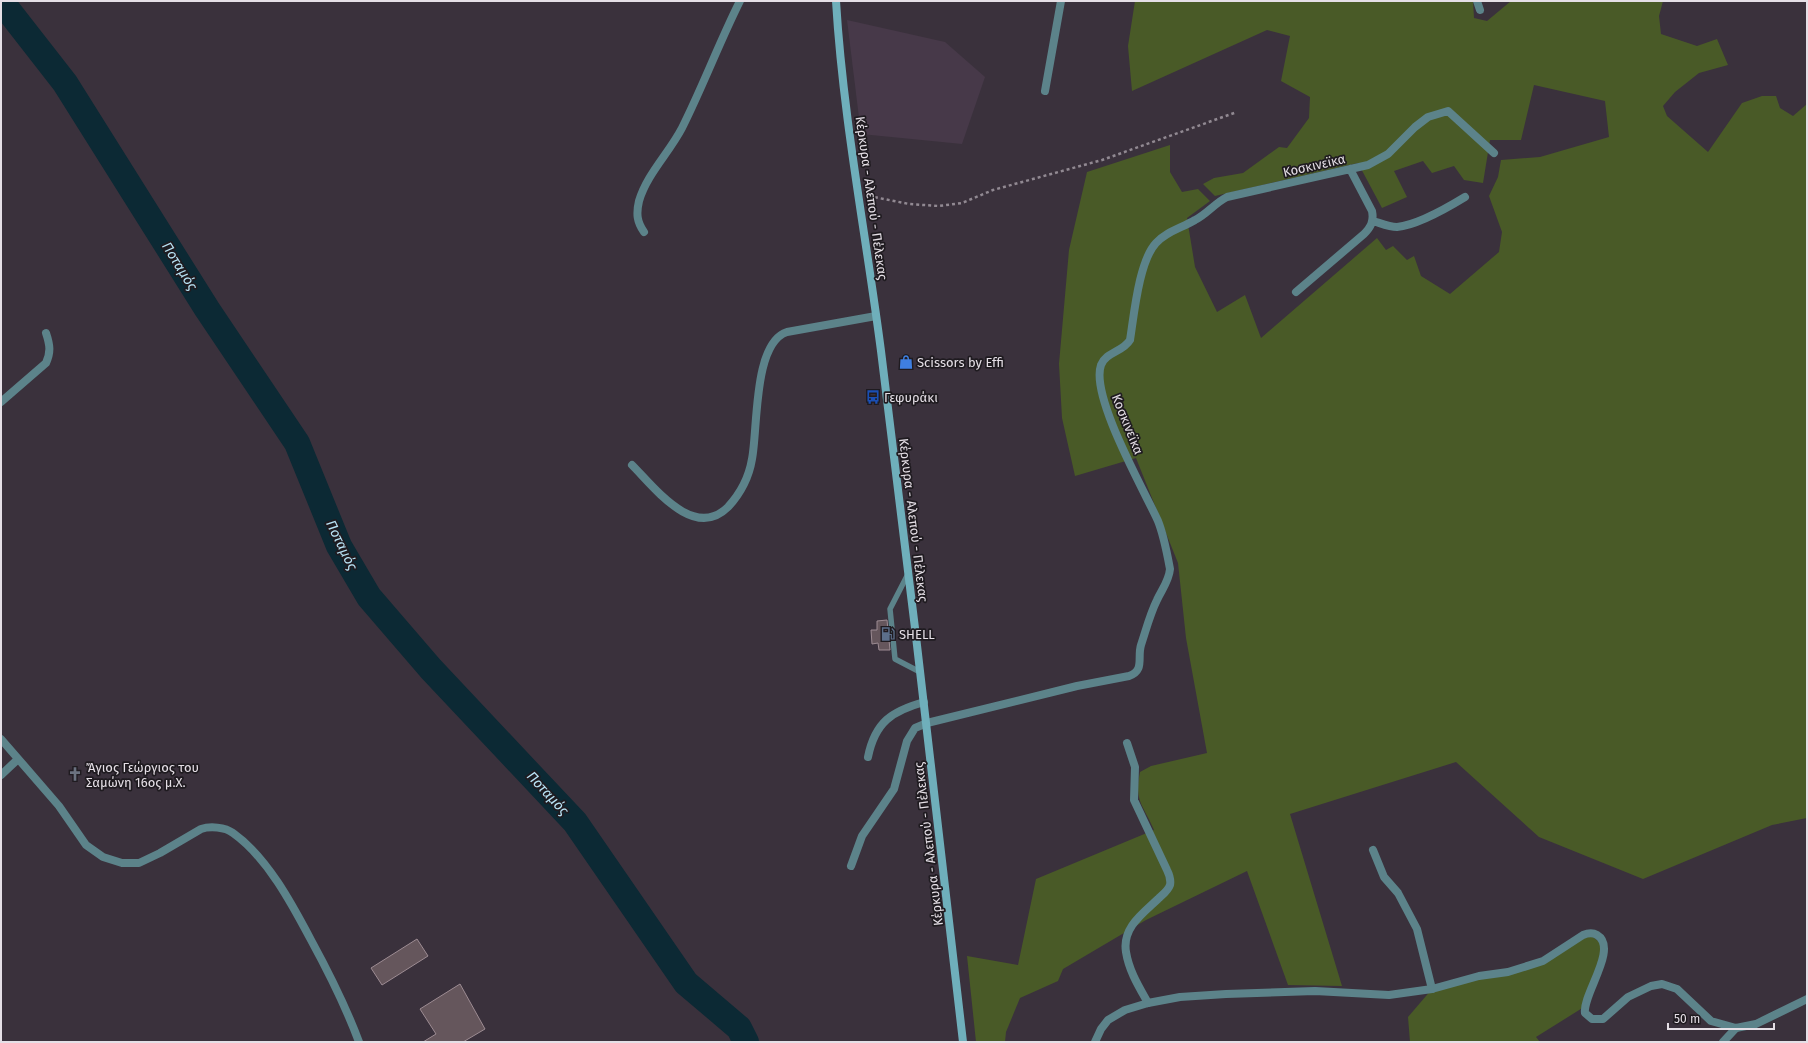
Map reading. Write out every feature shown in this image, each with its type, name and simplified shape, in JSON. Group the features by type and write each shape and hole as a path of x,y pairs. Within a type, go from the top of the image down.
{"main road":[{"name":"Κέρκυρα - Αλεπού - Πέλεκας","path":"836,1 844,84 876,316 924,702 963,1042"}],"street":[{"path":"644,232 639,225 636,215 640,200 648,181 670,150 682,128 740,1"},
{"path":"1045,91 1061,1"},
{"path":"1477,1 1480,10"},
{"name":"Κοσκινεϊκα","path":"926,723 1136,673 1139,669 1140,648 1157,600 1170,576 1170,568 1158,523 1109,418 1102,392 1101,366 1105,360 1127,345 1130,340 1142,273 1148,255 1156,244 1171,231 1196,220 1217,202 1227,197 1368,165 1388,154 1414,127 1428,117 1448,112 1494,153"},
{"path":"1296,292 1370,228 1372,211 1350,170"},
{"path":"1372,221 1395,227 1405,225 1437,213 1465,197"},
{"path":"632,465 665,498 690,516 703,518 713,516 724,510 737,498 752,459 758,389 770,347 775,339 787,332 876,316"},
{"path":"1,402 46,363 50,354 50,346 46,333"},
{"path":"868,756 872,740 888,716 903,708 924,702"},
{"path":"851,866 862,836 894,789 902,753 907,741 915,728 926,723"},
{"path":"1,739 59,806 86,846 98,855 116,862 131,864 144,861 190,834 205,828 223,829 234,833 255,854 273,876 299,918 329,975 359,1042"},
{"path":"1127,742 1135,767 1134,800 1170,879 1170,885 1164,893 1137,918 1126,937 1126,952 1131,971 1148,1003"},
{"path":"1,775 18,760"},
{"path":"1372,850 1384,877 1398,893 1417,929 1432,989"},
{"path":"1095,1042 1101,1029 1108,1020 1125,1010 1148,1003 1180,997 1226,994 1315,991 1390,995 1432,989 1479,976 1508,972 1543,961 1583,935 1594,933 1600,937 1604,946 1596,976 1584,1007 1584,1013 1588,1017 1598,1020 1606,1018 1628,998 1651,986 1662,984 1677,989 1712,1021 1736,1028 1756,1024 1807,1000"},
{"path":"1723,1042 1736,1028"}],"lane":[{"path":"908,574 890,609 895,659 920,672"}],"path":[{"path":"858,194 908,204 939,206 962,203 993,190 1102,160 1237,112"}],"shaded area":[{"path":"847,20 945,42 985,77 962,144 861,134"}],"green space":[{"path":"1135,1 1473,1 1474,18 1487,21 1511,1 1663,1 1659,16 1661,34 1697,46 1717,39 1728,65 1699,73 1675,92 1663,106 1667,116 1708,152 1742,103 1762,96 1776,96 1780,108 1793,116 1807,104 1807,818 1772,825 1643,879 1539,837 1456,762 1290,814 1342,986 1288,985 1247,871 1146,920 1063,969 1058,981 1020,998 1006,1032 1005,1042 976,1042 967,956 1018,965 1036,879 1154,830 1139,797 1138,782 1140,772 1151,766 1207,753 1186,638 1178,563 1136,458 1075,476 1062,418 1059,364 1069,250 1087,172 1170,145 1170,172 1182,192 1198,189 1210,201 1187,218 1195,267 1217,312 1245,295 1261,338 1377,238 1386,250 1393,246 1407,260 1414,256 1421,276 1450,294 1499,252 1502,232 1489,196 1498,177 1501,160 1540,157 1609,137 1605,101 1534,85 1521,140 1490,140 1483,183 1464,180 1454,166 1432,173 1423,161 1394,171 1407,197 1382,208 1358,163 1215,196 1203,184 1214,178 1243,173 1279,147 1287,148 1309,118 1310,97 1281,81 1290,36 1267,30 1132,91 1128,46"},
{"path":"1588,933 1604,946 1584,1007 1536,1037 1540,1042 1410,1042 1408,1017 1432,989 1543,961"}],"building":[{"path":"887,620 890,650 879,650 878,643 872,644 871,630 877,630 877,621"},
{"path":"417,939 428,956 382,985 371,968"},
{"path":"460,984 485,1029 463,1042 423,1042 436,1034 420,1009"}],"waterway":[{"name":"Ποταμός","path":"1,1 65,83 207,309 297,443 339,546 369,597 431,669 575,822 686,983 739,1028 746,1042"}],"place":[{"name":"Scissors by Effi","path":"906,362"},
{"name":"Γεφυράκι","path":"873,397"},
{"name":"SHELL","path":"888,634"},
{"name":"Ἄγιος Γεώργιος του Σαμώνη 16ος μ.Χ.","path":"75,774"}]}
